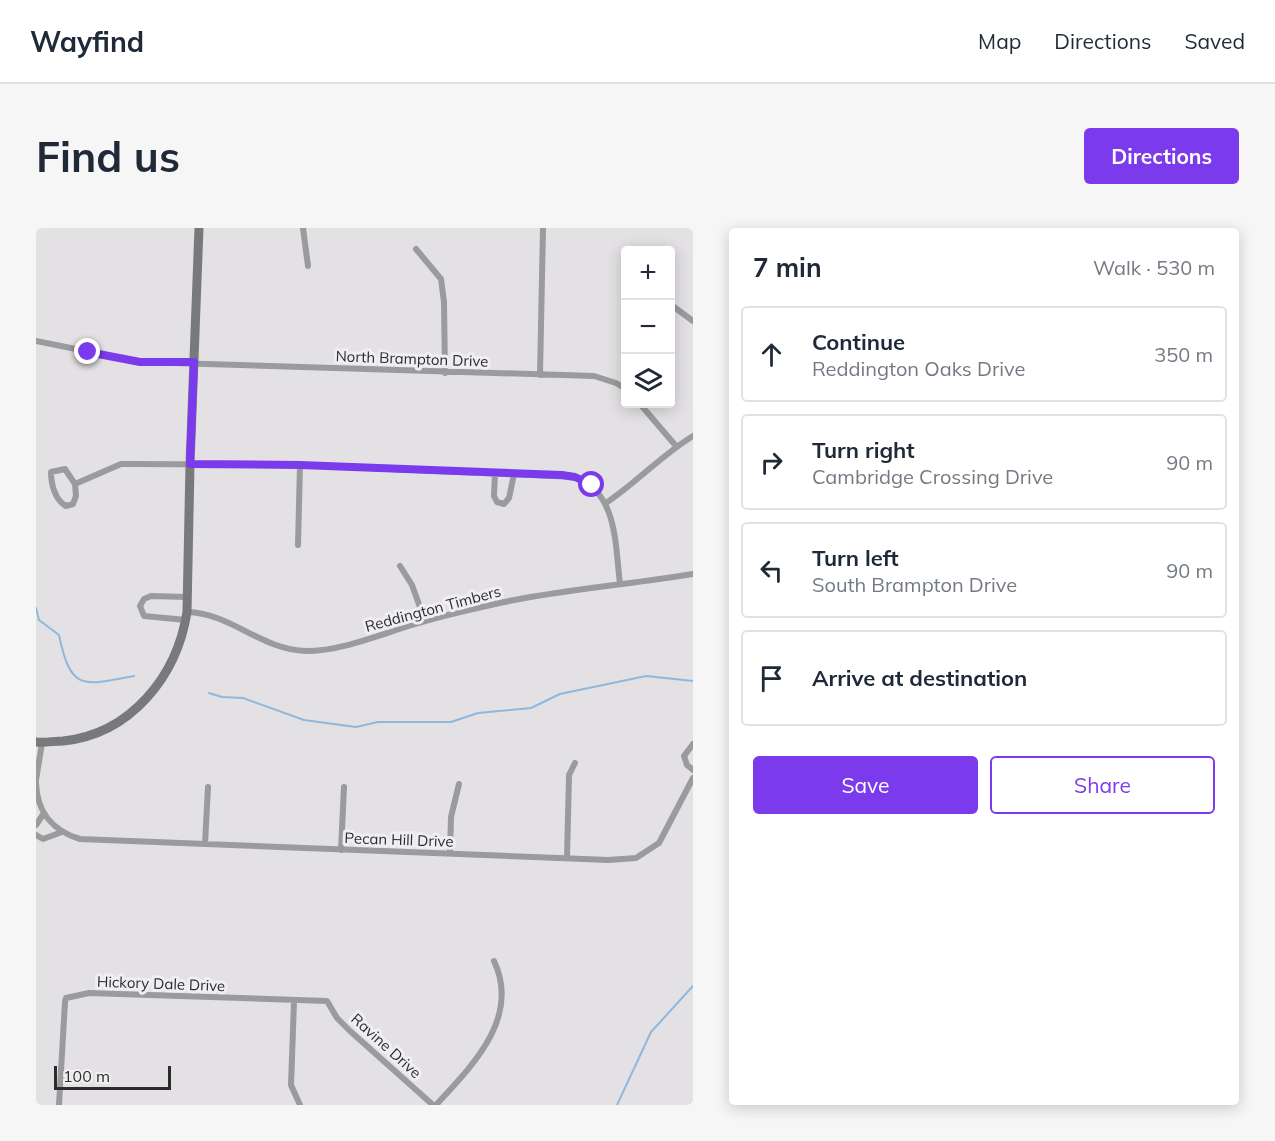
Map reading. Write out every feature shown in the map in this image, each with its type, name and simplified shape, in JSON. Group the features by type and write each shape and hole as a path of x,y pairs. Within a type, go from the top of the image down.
{"street":[{"path":"62,832 44,813 36,793 39,742 79,739 95,733 136,709 160,683 183,635 187,616 199,228"},
{"path":"303,228 308,266"},
{"path":"540,375 543,228"},
{"path":"416,249 441,279 444,302 445,373"},
{"path":"675,308 693,321"},
{"name":"North Brampton Drive","path":"36,341 110,358 140,362 603,377 621,386"},
{"path":"643,408 676,446"},
{"path":"606,503 637,482 676,446 693,436"},
{"path":"75,484 121,464 300,465 575,477 592,485 606,503 612,524 620,584"},
{"path":"298,545 300,465"},
{"path":"65,469 75,484 76,496 73,504 66,506 60,503 51,472 65,469"},
{"path":"495,472 494,496 497,502 504,504 509,498 514,474"},
{"path":"400,566 412,585 425,621"},
{"name":"Reddington Timbers","path":"187,597 151,596 144,599 140,606 144,616 216,616 258,640 286,649 307,651 332,648 425,621 508,601 693,574"},
{"path":"693,744 684,756 687,765 693,770"},
{"path":"567,858 569,775 575,763"},
{"name":"Pecan Hill Drive","path":"36,835 44,839 62,832 96,841 608,860 644,855 659,843 669,829 693,778"},
{"path":"450,853 451,817 459,784"},
{"path":"205,844 208,787"},
{"path":"341,850 344,787"},
{"path":"36,825 44,813"},
{"path":"435,1105 474,1064 495,1032 502,977 494,961"},
{"name":"Hickory Dale Drive","path":"59,1105 63,1013 66,998 74,994 294,1002 327,1001"},
{"name":"Ravine Drive","path":"327,1001 337,1018 350,1031 435,1105"},
{"path":"294,1002 291,1085 300,1105"}],"waterway":[{"path":"36,608 39,620 59,635 69,667 82,681 103,682 134,676"},
{"path":"209,693 222,697 243,698 304,720 356,727 378,722 451,722 478,713 531,708 560,694 646,676 693,681"},
{"path":"617,1105 651,1032 693,986"}],"route":[{"path":"88,352 140,362 194,362 190,464 300,465 562,475 584,480 592,485"}]}
